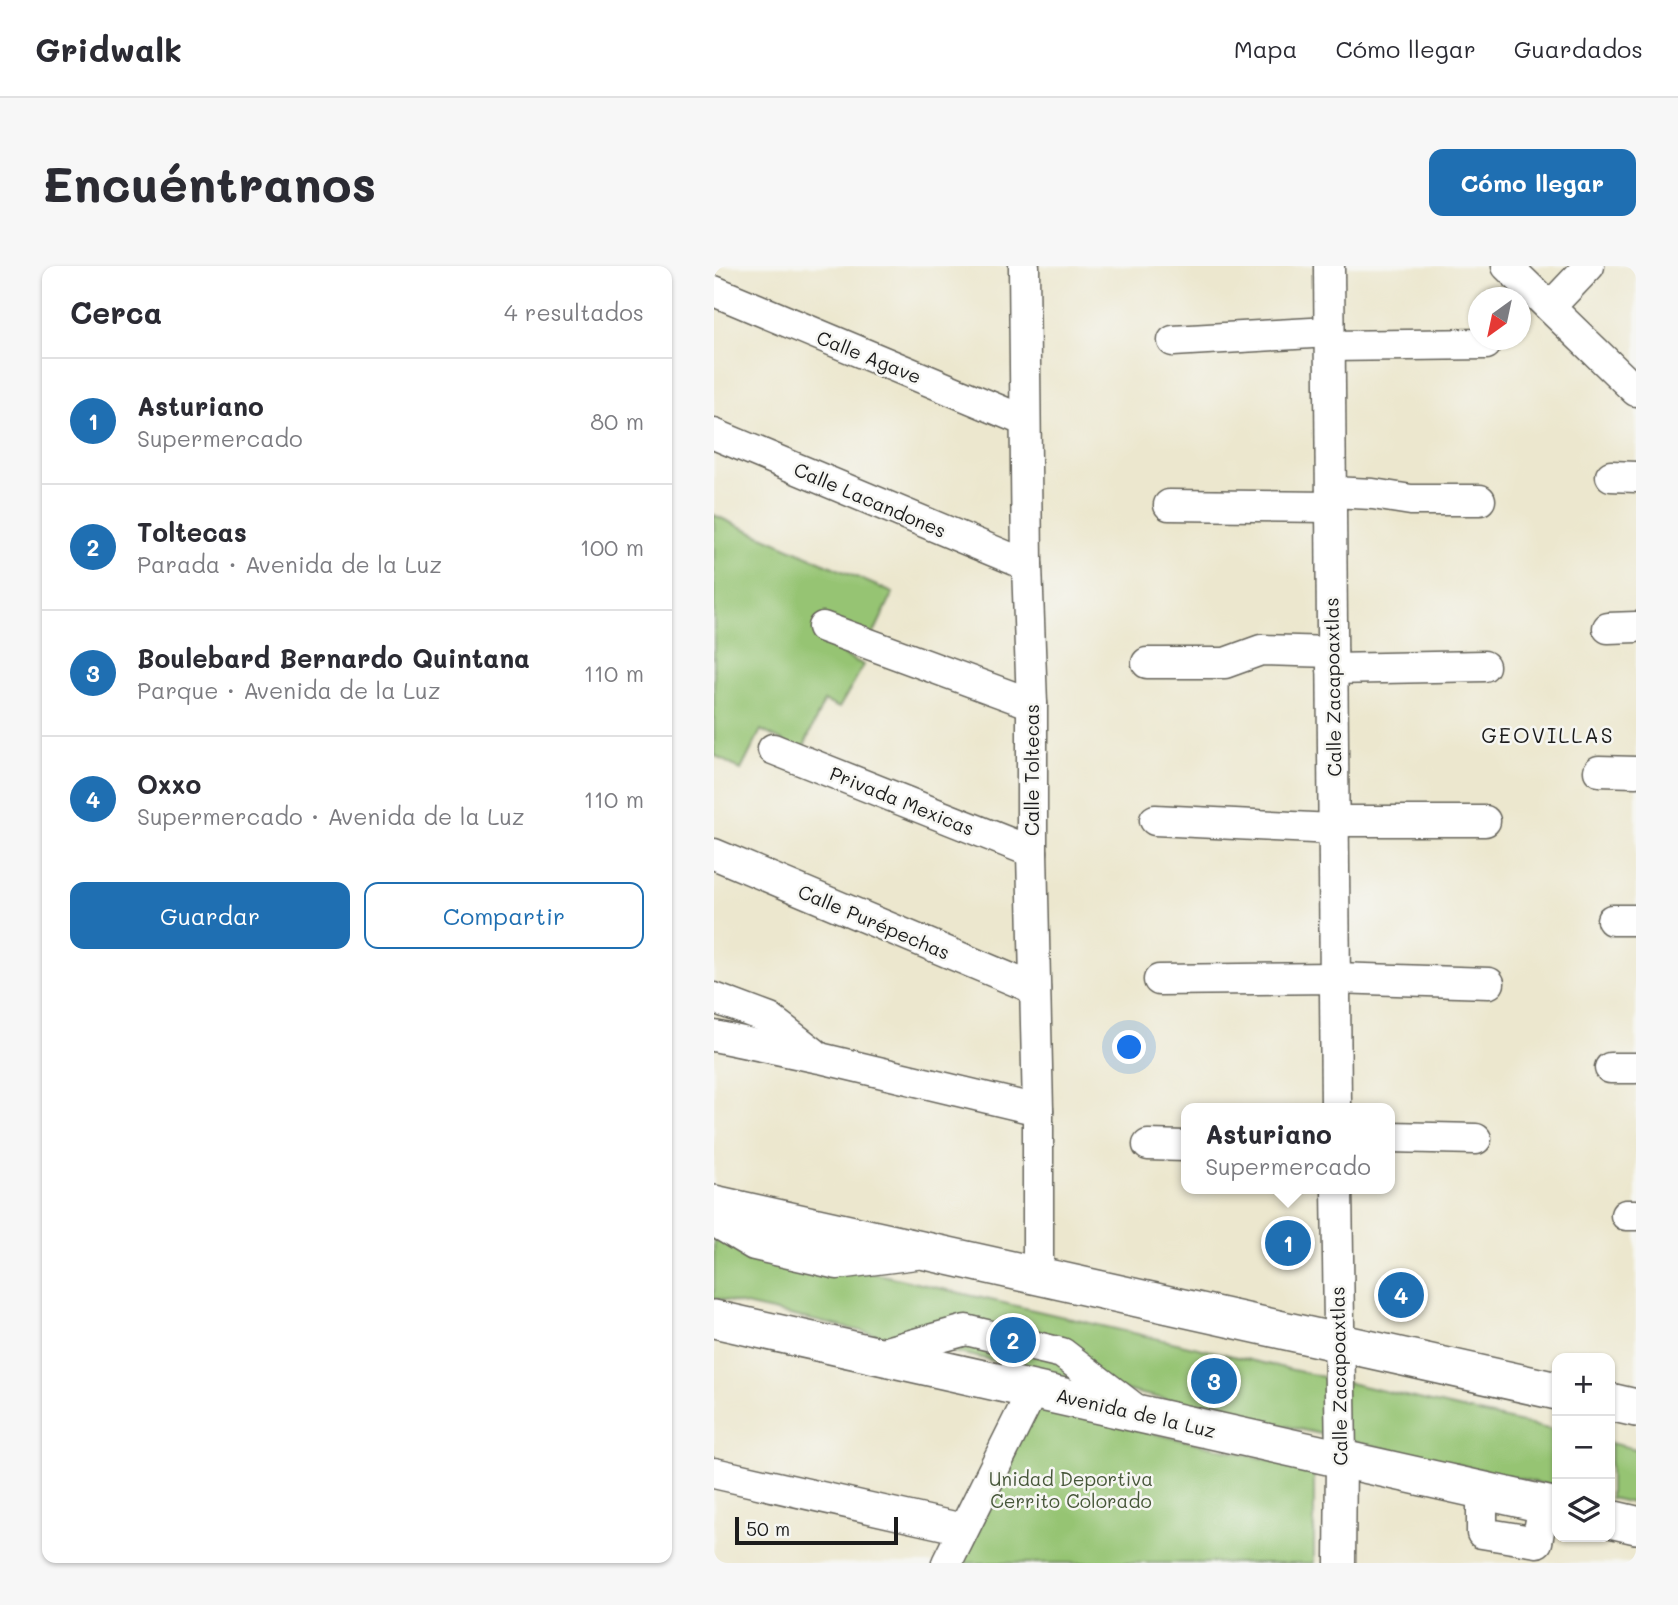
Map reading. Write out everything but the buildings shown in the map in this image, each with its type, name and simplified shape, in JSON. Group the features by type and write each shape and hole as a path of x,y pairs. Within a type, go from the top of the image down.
{"main road":[{"path":"714,1204 1552,1390"},
{"name":"Avenida de la Luz","path":"714,1319 1551,1506"},
{"path":"1615,1403 1636,1408"},
{"path":"1615,1520 1636,1525"}],"street":[{"name":"Calle Toltecas","path":"1024,266 1027,565 1032,704 1031,852 1038,1110 1038,1275"},
{"name":"Calle Zacapoaxtlas","path":"1329,266 1336,1103"},
{"path":"1507,266 1636,391"},
{"path":"1550,307 1589,266"},
{"name":"Calle Agave","path":"714,291 1025,421"},
{"path":"1173,341 1329,339 1468,343"},
{"name":"Calle Lacandones","path":"714,434 1027,565"},
{"path":"1169,505 1331,500 1373,494 1411,500 1480,500"},
{"path":"823,627 1032,704"},
{"path":"1147,663 1226,663 1261,650 1332,660 1484,666"},
{"name":"Privada Mexicas","path":"773,749 1031,852"},
{"path":"1599,771 1636,772"},
{"path":"1155,820 1334,825 1485,821"},
{"name":"Calle Purépechas","path":"714,854 1035,989"},
{"path":"1159,980 1335,978 1489,983"},
{"path":"714,998 770,1019 820,1058"},
{"path":"714,1036 820,1058 1038,1110"},
{"path":"1395,1137 1476,1139"},
{"path":"1148,1144 1181,1146"},
{"name":"Calle Zacapoaxtlas","path":"1337,1194 1340,1563"},
{"path":"714,1221 754,1245 837,1264 934,1252"},
{"path":"875,1355 966,1330 1002,1338 1062,1353 1144,1415"},
{"path":"947,1563 1033,1390"},
{"path":"714,1473 963,1529"}],"green space":[{"path":"714,515 893,593 867,648 851,642 845,656 864,665 839,708 824,701 802,751 761,730 741,770 714,755"},
{"path":"714,1236 1552,1430 1552,1486 714,1298"},
{"name":"Unidad Deportiva Cerrito Colorado","path":"1029,1405 1314,1470 1314,1563 952,1563"},
{"path":"1615,1444 1636,1449 1636,1504 1615,1499"}],"place":[{"name":"Asturiano","path":"1288,1243"},
{"name":"Oxxo","path":"1401,1295"},
{"name":"Toltecas","path":"1013,1340"},
{"name":"Boulebard Bernardo Quintana","path":"1214,1381"}],"district":[{"name":"GEOVILLAS","path":"1548,736"}]}
